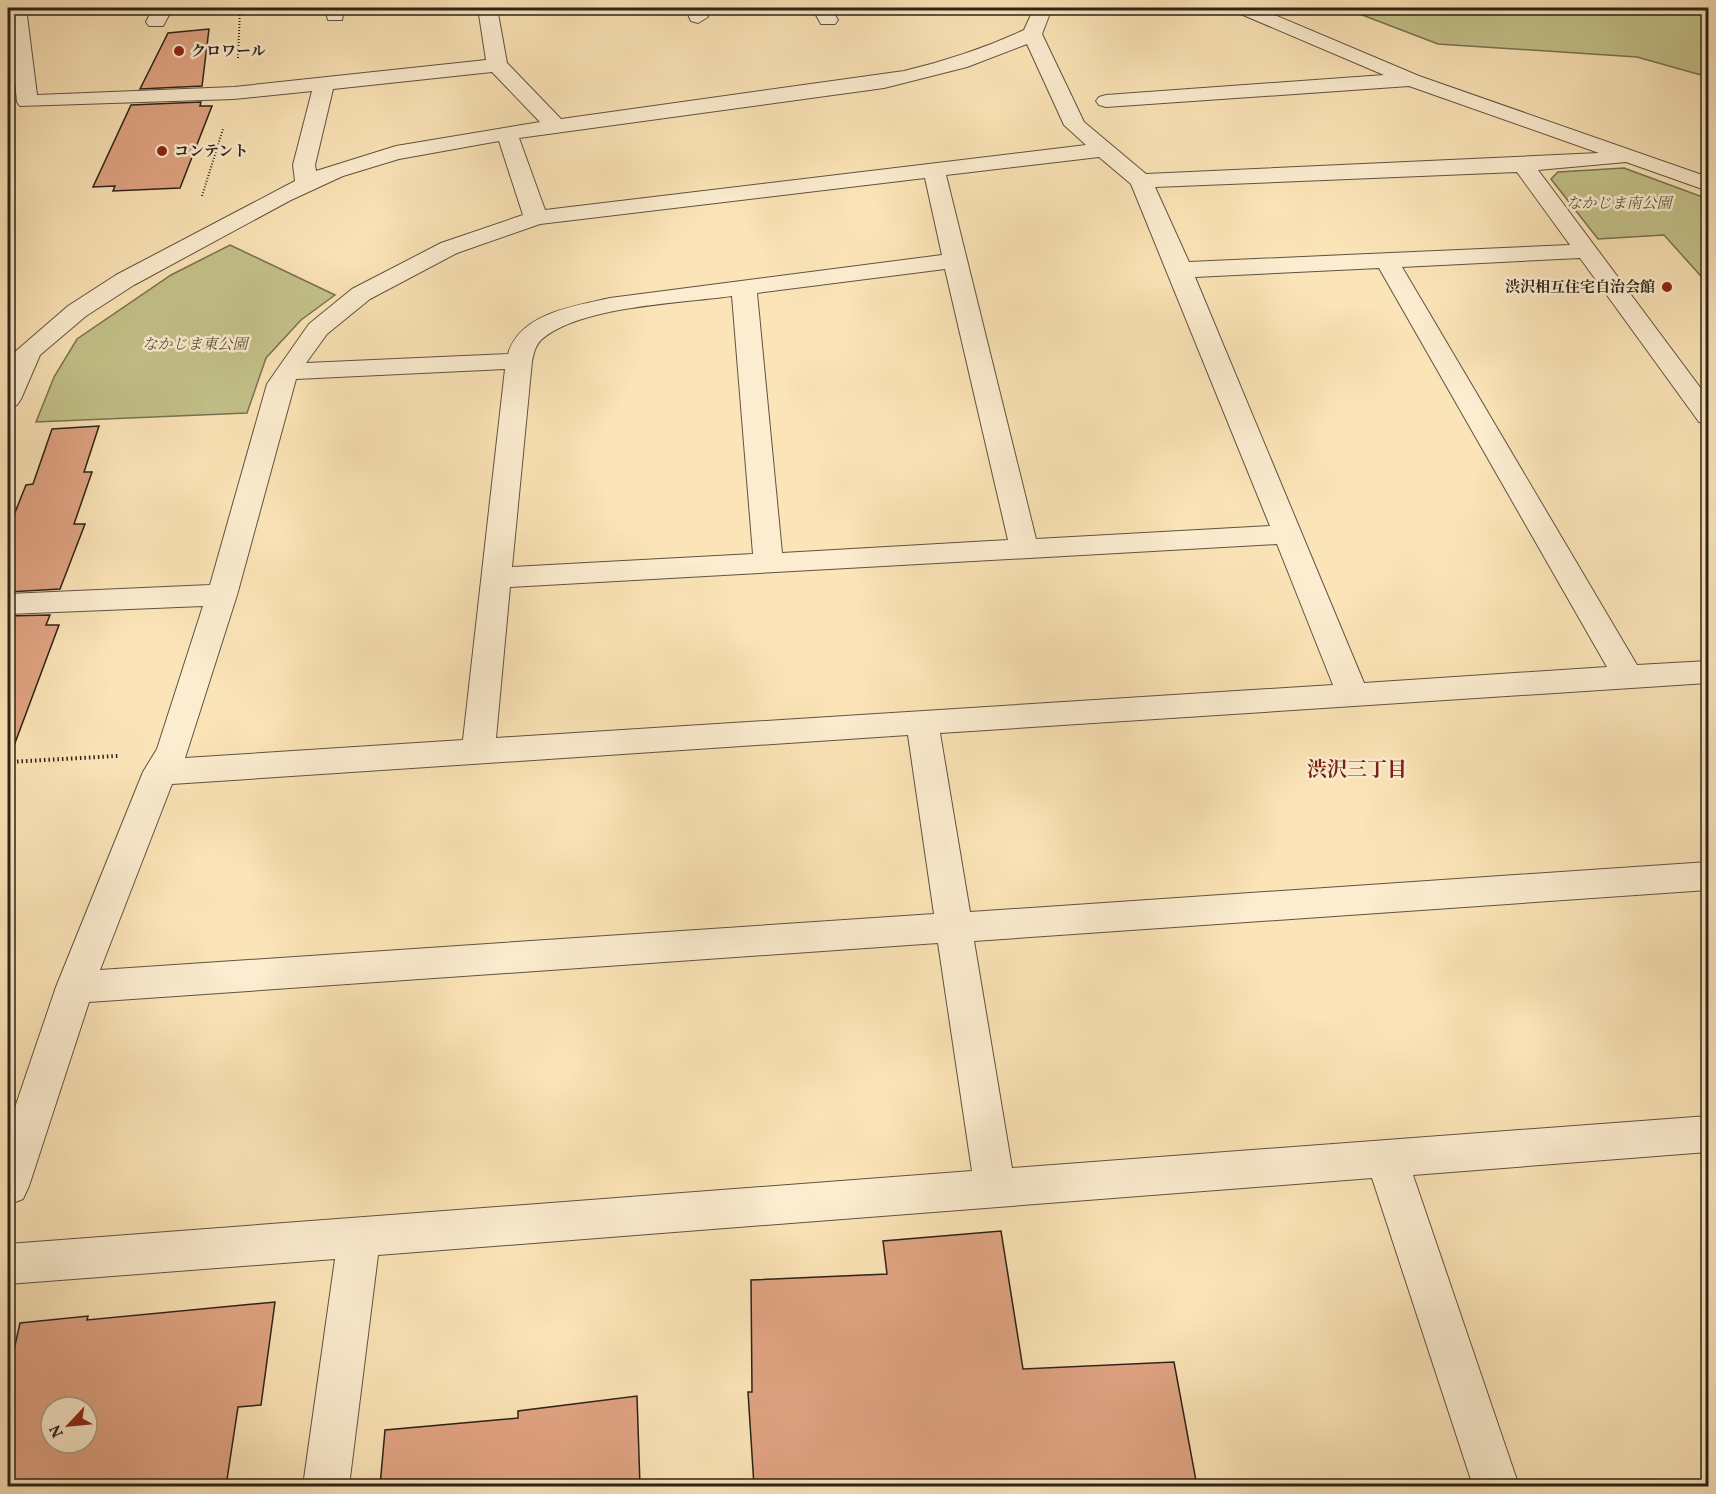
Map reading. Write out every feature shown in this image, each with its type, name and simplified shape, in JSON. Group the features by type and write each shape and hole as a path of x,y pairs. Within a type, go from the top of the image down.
{"street":[{"path":"16,8 27,102 234,93 497,65"},
{"path":"488,8 497,65 555,125"},
{"path":"8,399 29,351 77,311 125,280 335,171 396,153 507,133 884,81 939,70 983,56 1032,34 1043,8"},
{"path":"1243,8 1412,80 1708,184"},
{"path":"1032,34 1075,125 1101,150 1141,181 1180,270 1353,695"},
{"path":"1106,101 1412,80"},
{"path":"307,184 304,165 324,84"},
{"path":"507,133 536,218"},
{"path":"8,1186 75,987 160,772 173,749 222,596 280,384 318,329 361,294 449,248 536,218 1101,150"},
{"path":"1141,181 1523,165 1631,157"},
{"path":"1523,165 1708,416"},
{"path":"934,170 1024,548"},
{"path":"1180,270 1586,250"},
{"path":"478,750 498,578 519,361 525,342 546,327 573,314 610,305 956,260"},
{"path":"1386,260 1628,677"},
{"path":"744,289 768,563"},
{"path":"287,372 519,361"},
{"path":"498,578 1288,534"},
{"path":"8,604 222,596"},
{"path":"160,772 1708,672"},
{"path":"922,722 995,1190"},
{"path":"75,987 1708,876"},
{"path":"8,1264 1708,1134"},
{"path":"1387,1160 1496,1486"},
{"path":"326,1486 359,1237"}],"path":[{"path":"208,238 195,218 234,93 240,44 240,8"},
{"path":"8,762 123,756"}],"green space":[{"path":"1344,8 1708,8 1708,77 1637,57 1438,44"},
{"name":"なかじま南公園","path":"1624,168 1708,199 1708,284 1664,235 1598,239 1551,179 1558,172"},
{"name":"なかじま東公園","path":"230,245 335,295 301,320 266,358 247,413 36,422 54,377 77,339 171,275"}],"building":[{"name":"クロワール","path":"209,29 202,86 140,89 168,33"},
{"name":"コンテント","path":"201,102 200,106 212,106 180,188 113,191 115,186 93,187 131,105"},
{"path":"99,426 84,472 92,472 74,524 85,524 60,589 8,592 8,530 26,485 33,484 52,429"},
{"path":"50,615 46,625 59,625 12,751 8,750 8,616"},
{"path":"1001,1231 1023,1369 1174,1362 1197,1486 754,1486 748,1392 752,1392 751,1280 887,1274 883,1241"},
{"path":"275,1302 261,1405 238,1407 226,1486 8,1486 8,1376 20,1323 88,1316 87,1320"},
{"path":"637,1396 640,1486 380,1486 385,1430 518,1418 518,1411"}],"place":[{"name":"クロワール","path":"179,51"},
{"name":"コンテント","path":"162,151"},
{"name":"渋沢相互住宅自治会館","path":"1667,287"}],"district":[{"name":"渋沢三丁目","path":"1357,769"}]}
